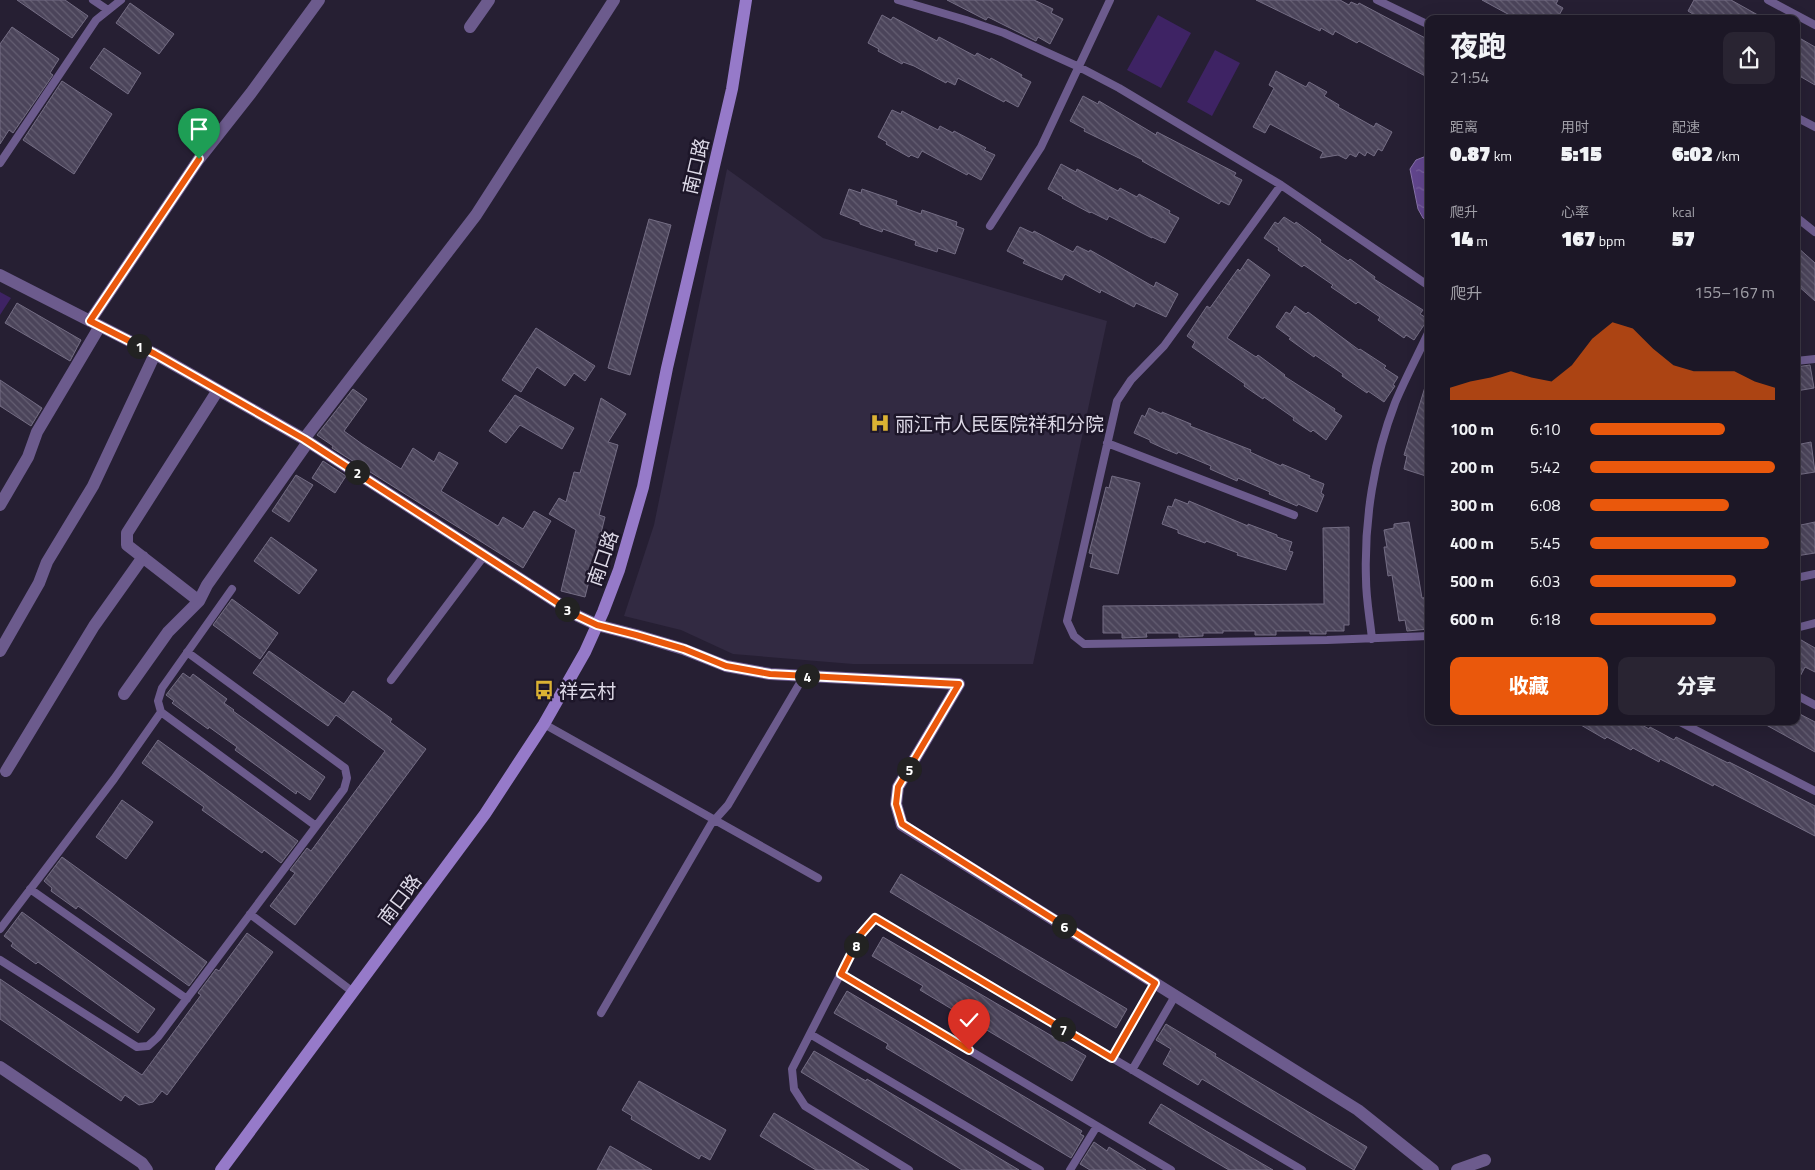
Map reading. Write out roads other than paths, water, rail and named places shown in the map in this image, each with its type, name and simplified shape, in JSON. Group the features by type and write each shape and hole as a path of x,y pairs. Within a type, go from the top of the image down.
{"main road":[{"name":"南口路","path":"221,1170 485,814 544,724 585,652 619,570 643,487 667,368 732,89 746,0"}],"street":[{"path":"0,505 28,457 37,432 95,324 199,159 251,93 319,0"},
{"path":"470,27 489,0"},
{"path":"124,694 168,632 199,601 207,585 306,440 476,215 614,0"},
{"path":"0,275 155,354 306,440 578,616 597,625 684,649 726,666 770,674 959,684 898,787 896,804 902,824 1358,1110 1433,1170"},
{"path":"0,651 39,583 47,562 93,486 155,354"},
{"path":"199,601 127,545 127,533 218,390"},
{"path":"6,771 94,626 142,557"},
{"path":"0,1067 142,1163 147,1170"},
{"path":"1457,1170 1486,1160"}],"lane":[{"path":"93,0 108,10"},
{"path":"0,162 96,20 121,0"},
{"path":"898,0 1004,33 1079,67 1119,88 1281,185 1425,283"},
{"path":"990,226 1041,147 1110,0"},
{"path":"1377,0 1425,23"},
{"path":"1768,0 1796,15"},
{"path":"1800,17 1815,25"},
{"path":"1800,119 1815,127"},
{"path":"1281,185 1164,346 1116,400 1067,621 1070,632 1078,641 1084,644 1372,639 1425,636"},
{"path":"1800,220 1815,232"},
{"path":"1372,639 1366,580 1366,553 1369,509 1376,468 1395,403 1425,339"},
{"path":"1800,361 1815,359"},
{"path":"1107,442 1294,515"},
{"path":"390,680 484,556"},
{"path":"1800,577 1815,574"},
{"path":"232,589 159,694 158,702 161,712 316,826"},
{"path":"1800,627 1815,623"},
{"path":"0,960 137,1047 148,1046 154,1042 187,999 344,789 347,778 345,768 187,652"},
{"path":"601,1012 714,820 728,804 804,676"},
{"path":"1800,697 1815,705"},
{"path":"0,929 114,780 161,712"},
{"path":"544,724 818,878"},
{"path":"1686,725 1815,791"},
{"path":"30,889 187,999"},
{"path":"250,914 354,992"},
{"path":"910,1170 805,1106 794,1089 792,1069 861,934 875,918 1302,1170"},
{"path":"841,974 1171,1170"},
{"path":"1112,1058 1155,983"},
{"path":"1132,1070 1176,996"},
{"path":"810,1034 1040,1170"},
{"path":"1070,1170 1097,1126"}],"water":[{"path":"1425,157 1425,219 1418,209 1410,169 1416,160"}],"place":[{"name":"丽江市人民医院祥和分院","path":"880,423"},
{"name":"祥云村","path":"544,690"}]}
